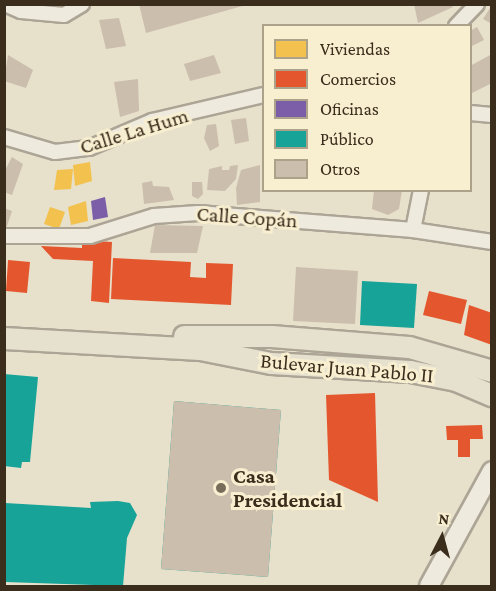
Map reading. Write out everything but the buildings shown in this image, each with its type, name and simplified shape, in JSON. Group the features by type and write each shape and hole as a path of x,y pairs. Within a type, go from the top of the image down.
{"main road":[{"name":"Bulevar Juan Pablo II","path":"4,326 271,348 413,354 492,377"},
{"name":"Bulevar Juan Pablo II","path":"4,338 201,343 271,336 409,347 492,371"},
{"name":"Bulevar Juan Pablo II","path":"201,343 271,363 435,375 492,395"}],"street":[{"path":"6,4 21,11 64,15 82,4"},
{"path":"458,24 477,4"},
{"name":"Calle La Hum","path":"4,137 55,152 89,148 152,121 262,95"},
{"path":"472,113 492,115"},
{"path":"413,230 421,192"},
{"name":"Calle Copán","path":"4,236 90,236 154,216 182,213 413,230 492,242"},
{"path":"429,586 492,471"}],"place":[{"name":"Casa Presidencial","path":"221,488"}]}
